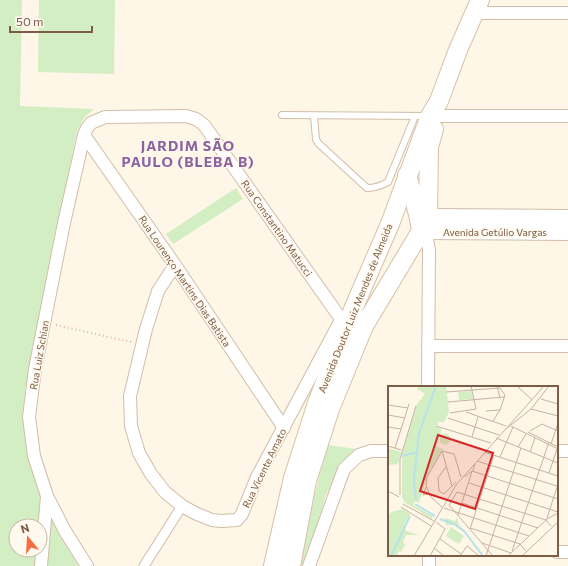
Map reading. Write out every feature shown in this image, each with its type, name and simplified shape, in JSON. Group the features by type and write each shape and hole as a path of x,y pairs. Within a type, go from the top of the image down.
{"main road":[{"name":"Avenida Doutor Luiz Mendes de Almeida","path":"273,566 293,478 334,343 390,224 430,112 478,6"},
{"name":"Avenida Doutor Luiz Mendes de Almeida","path":"291,566 307,481 330,409 364,326 422,232 429,147 430,112"},
{"path":"407,175 422,232"},
{"path":"390,224 404,218 422,232"}],"street":[{"path":"478,6 568,13"},
{"path":"430,112 568,116"},
{"name":"Rua Constantino Matucci","path":"84,135 91,123 105,117 186,116 196,119 204,125 348,313"},
{"name":"Rua Lourenço Martins Dias Batista","path":"84,135 175,265 284,428"},
{"name":"Rua Luiz Schian","path":"84,135 64,223 36,369 29,417 34,456 47,496 65,531 87,566"},
{"name":"Avenida Getúlio Vargas","path":"422,232 568,218"},
{"path":"422,232 428,346 428,386"},
{"name":"Avenida Getúlio Vargas","path":"422,232 568,232"},
{"name":"Rua Vicente Amato","path":"175,265 158,291 142,344 130,396 131,426 139,453 150,474 166,492 182,506 197,514 212,520 221,521 237,520 242,514 258,477 284,428 334,343"},
{"path":"428,346 568,346"},
{"path":"309,566 344,469 359,455 364,453 371,451 388,452"},
{"path":"41,566 47,496"},
{"path":"144,566 182,506"}],"lane":[{"path":"314,116 316,139 318,143 367,188 373,188 388,182 430,112"},
{"path":"282,115 314,116 430,112"}],"path":[{"path":"45,322 142,344"}],"green space":[{"path":"0,0 22,0 20,106 94,109 84,118 77,131 25,390 24,433 41,496 40,518 8,518 8,558 38,558 37,566 0,566"},
{"path":"39,0 115,0 114,74 38,72"},
{"path":"236,188 243,199 173,244 166,234"},
{"path":"328,445 356,449 340,467 326,495 306,566 295,566"},
{"path":"49,512 78,566 44,566 45,558 48,558"}],"district":[{"name":"JARDIM SÃO PAULO (BLEBA B)","path":"188,154"}]}
